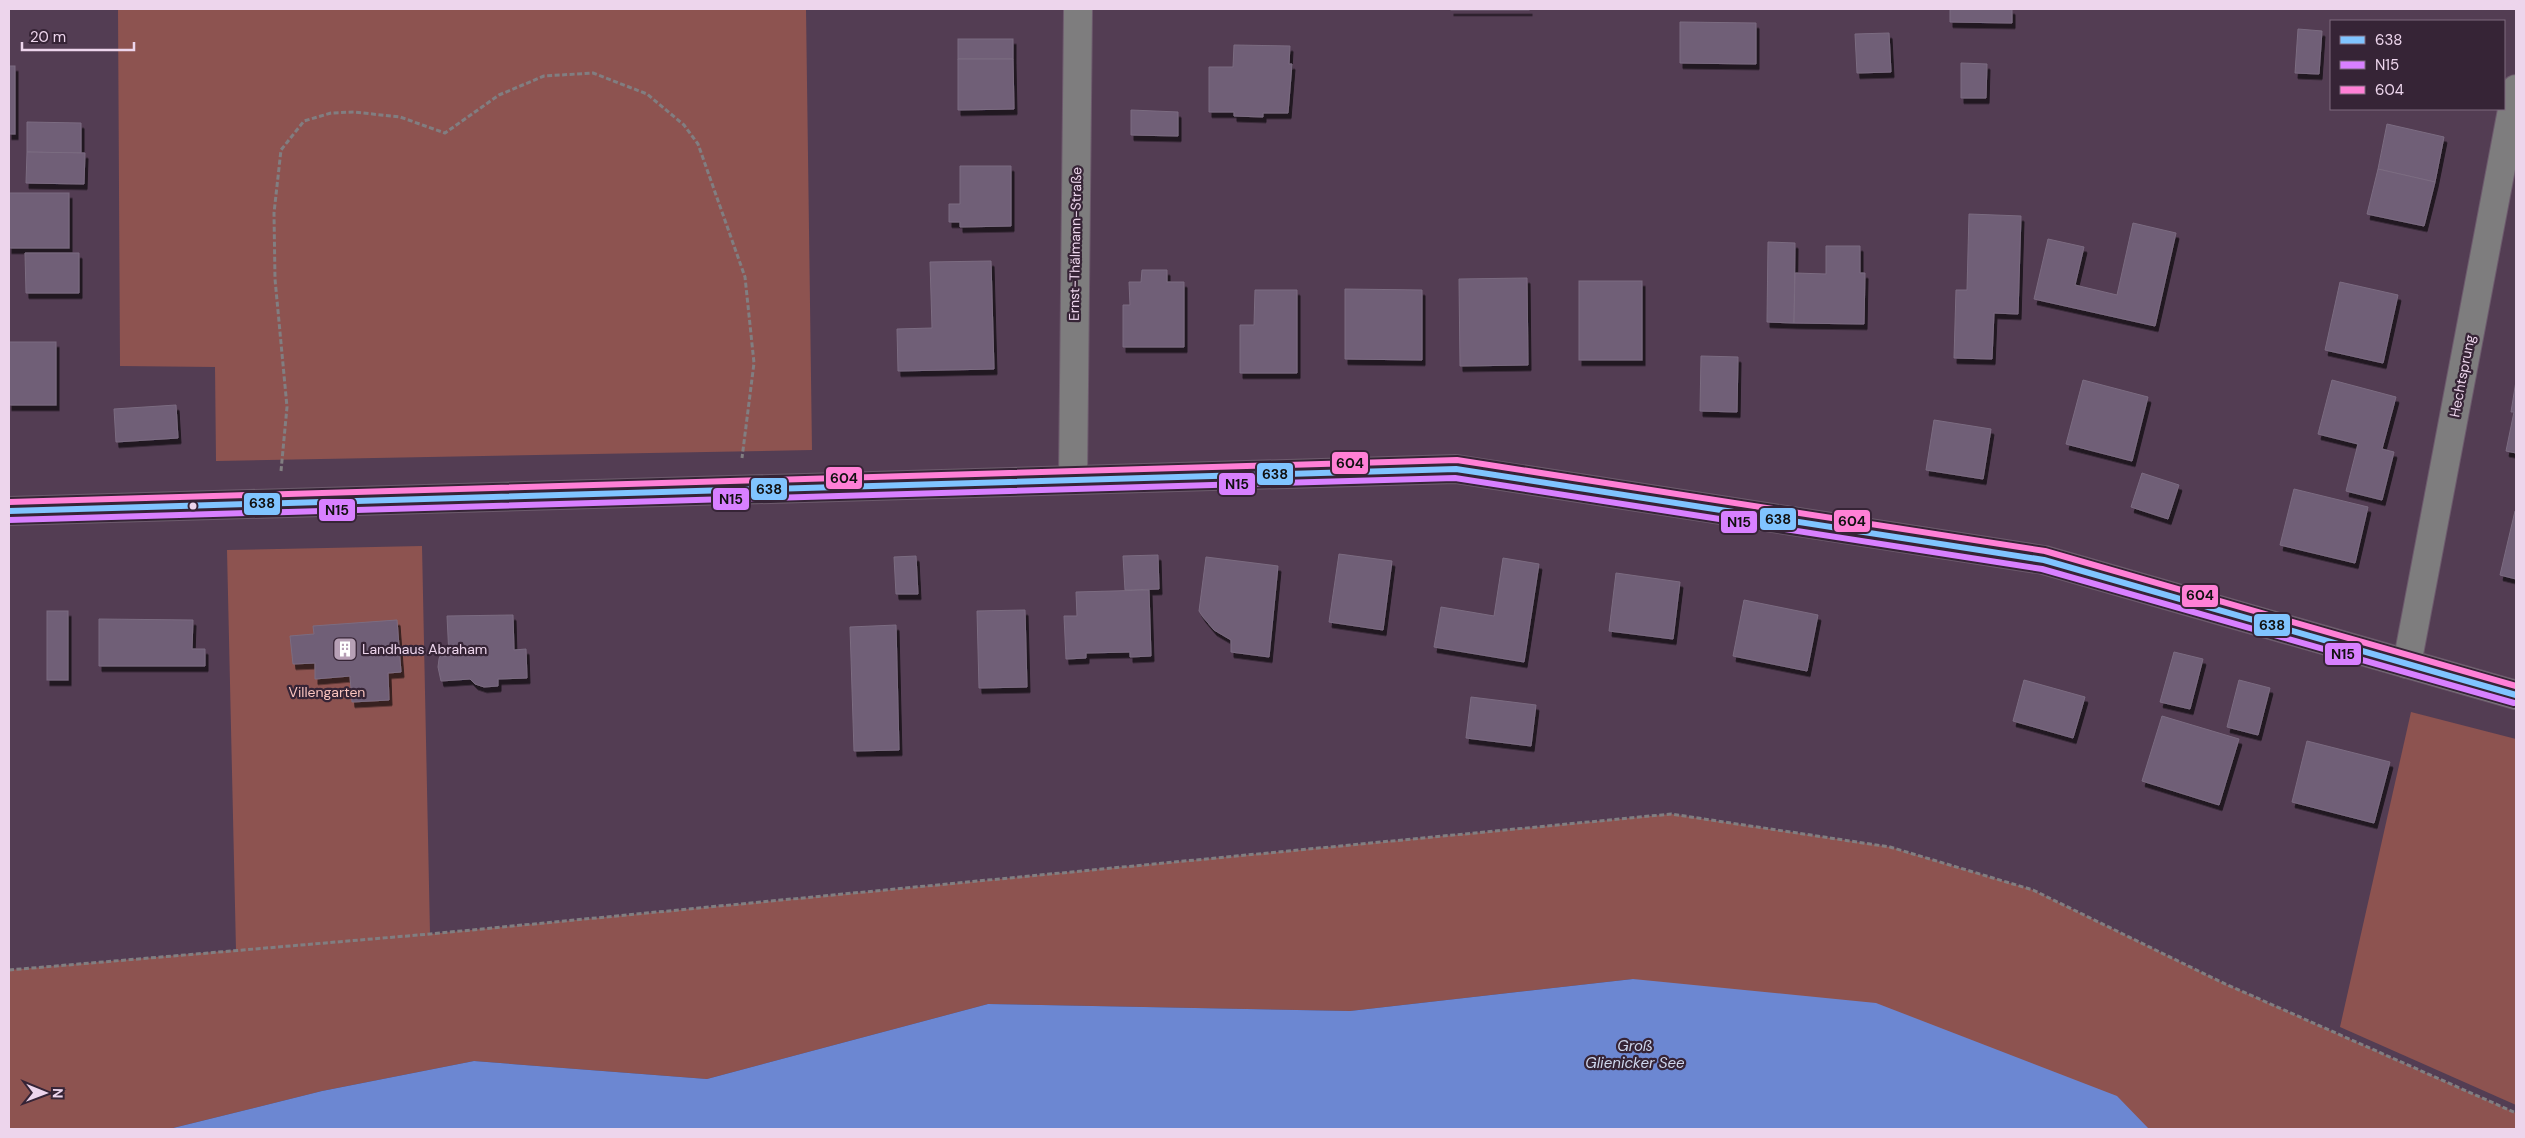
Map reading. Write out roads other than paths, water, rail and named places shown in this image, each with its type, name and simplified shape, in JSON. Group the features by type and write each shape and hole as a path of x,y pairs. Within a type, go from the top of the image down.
{"street":[{"name":"Ernst-Thälmann-Straße","path":"1073,480 1078,9"},
{"name":"Hechtsprung","path":"2407,664 2516,89"},
{"path":"9,510 278,504 1456,469 2044,560 2516,695"}],"water":[{"name":"Groß Glienicker See","path":"1633,979 1876,1003 2117,1096 2149,1129 169,1129 322,1091 474,1061 707,1079 988,1004 1350,1011"}],"place":[{"name":"Landhaus Abraham","path":"345,649"}],"park label":[{"name":"Villengarten","path":"327,692"}]}
